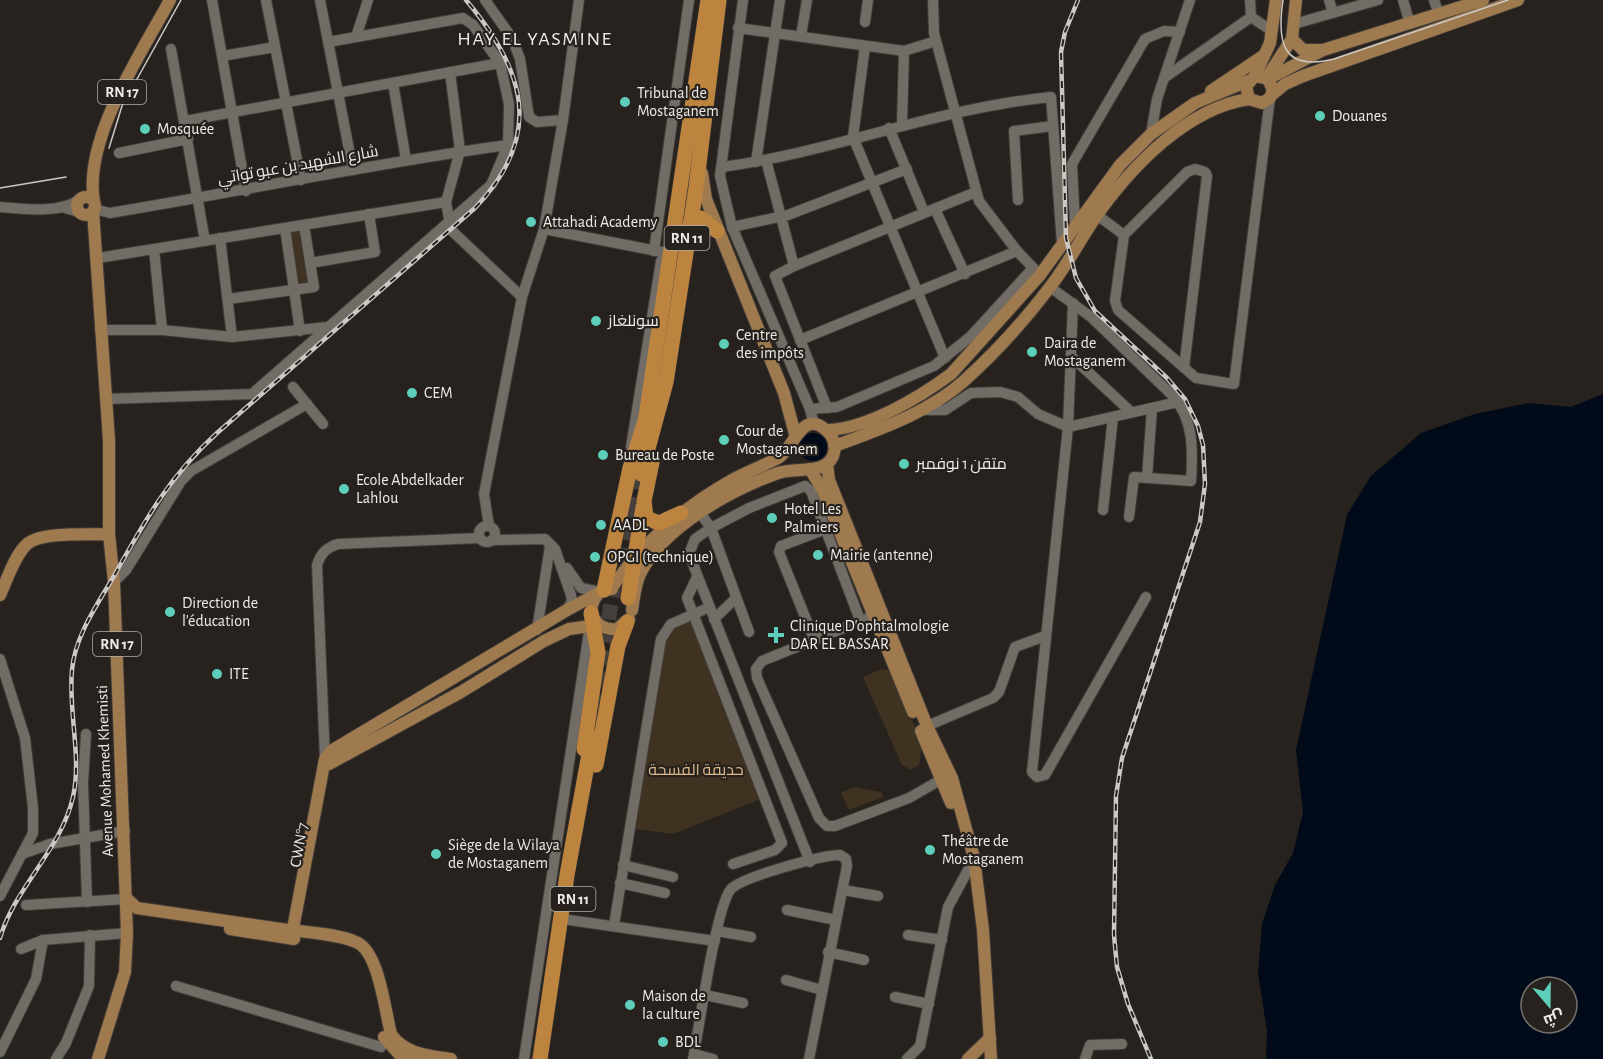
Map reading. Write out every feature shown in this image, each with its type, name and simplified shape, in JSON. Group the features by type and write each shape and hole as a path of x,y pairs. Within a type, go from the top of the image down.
{"highway":[{"name":"RN 11","path":"636,472 648,412 708,0"},
{"name":"RN 11","path":"636,472 663,395 694,199 719,0"},
{"path":"688,230 691,222 701,218 724,229"},
{"path":"581,821 618,646 629,610 633,560 663,395"},
{"path":"604,591 636,472"},
{"path":"643,507 646,518 654,522 667,521 681,513"},
{"path":"581,821 584,747 598,653 593,622"},
{"name":"RN 11","path":"551,1059 593,739"},
{"name":"RN 11","path":"540,1059 581,821"}],"main road":[{"name":"RN 17","path":"88,204 94,161 101,137 112,110 170,0"},
{"path":"1255,78 1266,54 1272,32 1276,0"},
{"path":"1251,101 1245,91 1292,39 1296,0"},
{"path":"593,622 594,599 681,513 733,480 782,456 793,439 813,425 827,430 849,427 886,412 943,380 966,360 1036,271 1062,244 1120,165 1151,134 1177,114 1206,98 1323,50 1439,15 1469,2 1483,0"},
{"path":"835,446 920,410 963,382 1050,287 1097,215 1135,169 1168,139 1210,111 1229,103 1251,101 1262,103 1285,84 1303,76 1518,0"},
{"path":"1292,39 1303,50 1323,50"},
{"path":"1255,78 1273,86 1271,96"},
{"path":"700,153 706,199 724,229"},
{"path":"681,182 694,199 724,229"},
{"name":"Avenue Mohamed Khemisti","path":"88,204 98,258 100,330 109,440 109,534 114,582 128,913 125,972 98,1059"},
{"name":"RN 11","path":"724,229 784,393 793,439"},
{"name":"RN 11","path":"784,393 798,415 813,425"},
{"path":"331,761 569,629 593,622 610,630 617,629 629,610 638,581 649,560 700,513 748,485 784,471 827,464 833,456 835,446 827,430"},
{"path":"793,439 795,461 807,468 823,490 942,779 963,837 991,1059"},
{"path":"827,464 830,480 927,726 952,778 974,858 983,930 986,1059"},
{"path":"0,595 23,549 31,540 44,537 109,534"},
{"path":"331,761 567,610 604,591 618,590 629,610"},
{"name":"CWN°7","path":"296,934 331,761"},
{"path":"127,900 137,908 296,934 346,947 359,954 367,967 386,1040 400,1055 411,1059"},
{"path":"128,913 296,934"},
{"path":"968,1059 987,1039"},
{"path":"386,1040 395,1040 412,1050 451,1059"}],"street":[{"path":"212,0 246,191"},
{"path":"266,0 301,180"},
{"path":"320,0 353,170"},
{"path":"356,37 368,0"},
{"path":"485,0 512,38 520,59 525,104 530,117 537,122 563,120"},
{"path":"492,540 495,532 489,526 484,494 522,297 544,229 563,120 579,0"},
{"path":"654,251 689,0"},
{"path":"743,0 722,167 724,229 810,409 813,425"},
{"path":"780,0 761,161 781,217 794,266"},
{"path":"801,36 807,0"},
{"path":"865,22 868,0"},
{"path":"810,409 827,408 925,370 945,358 970,337 1036,271 1017,251 979,201 936,41 933,0"},
{"path":"1151,134 1154,110 1190,0"},
{"path":"1250,0 1251,17"},
{"path":"1329,0 1333,13"},
{"path":"1294,24 1376,0"},
{"path":"1403,0 1410,24"},
{"path":"1434,0 1439,15"},
{"path":"1164,78 1251,17"},
{"path":"1251,17 1272,32"},
{"path":"106,399 252,394 491,185 508,145 509,104 500,63 481,36 463,18 328,42"},
{"path":"738,28 904,51 936,41"},
{"path":"1075,225 1072,164 1145,39 1164,31 1180,32"},
{"path":"222,56 275,46"},
{"path":"865,46 853,137 870,183 945,358"},
{"path":"171,49 205,241"},
{"path":"902,124 904,51"},
{"path":"184,121 500,63"},
{"path":"450,72 460,152 446,202 451,230 522,297"},
{"path":"393,83 406,160"},
{"path":"1185,368 1207,176 1205,172 1194,169 1187,172 1124,235 1115,301 1118,310 1196,378 1234,384 1271,96"},
{"path":"722,167 761,161 956,112 1051,97 1062,244"},
{"path":"1251,101 1268,128"},
{"path":"1018,200 1014,131 1053,126"},
{"path":"889,128 907,169 965,274"},
{"path":"119,153 188,139"},
{"name":"شارع الشهيد بن عبو تواتي","path":"88,204 110,213 246,191 406,160 508,145"},
{"path":"724,229 781,217 907,169"},
{"path":"827,408 776,279 777,274 976,192"},
{"path":"98,258 446,202"},
{"path":"0,207 59,207 88,204"},
{"path":"310,263 375,252 369,214"},
{"path":"1097,215 1124,235"},
{"path":"228,299 314,287 304,225"},
{"path":"285,228 292,291 300,331"},
{"path":"544,229 671,253"},
{"path":"220,238 232,337"},
{"path":"154,249 162,330"},
{"path":"800,340 1017,251"},
{"path":"636,472 637,401 661,261 671,253"},
{"path":"1050,287 1091,317 1178,402 1191,435 1193,450 1191,481 1134,477 1129,517"},
{"path":"1073,303 1068,427 1032,772 1041,777 1146,597"},
{"path":"100,330 162,330 232,337 328,327"},
{"path":"1071,356 1131,412"},
{"path":"294,387 323,424"},
{"path":"920,410 945,410 971,393 1000,392 1018,397 1038,414 1068,427 1178,402"},
{"path":"114,582 126,570 182,481 191,471 307,404"},
{"path":"1147,478 1152,408"},
{"path":"1103,510 1113,417"},
{"path":"810,862 697,577 689,554 691,546 695,539 711,528 759,504 805,486 811,491 861,621"},
{"path":"700,513 711,528 749,632"},
{"path":"480,538 482,528 489,526"},
{"path":"814,639 779,552 781,546 826,529"},
{"path":"331,761 324,731 317,565 325,551 338,544 480,538 486,541 545,539 555,549 561,563 572,602 567,610"},
{"path":"537,630 550,546"},
{"path":"561,563 581,588 604,591"},
{"path":"697,577 688,594 698,611 782,843 775,850 733,864"},
{"path":"714,619 736,598"},
{"path":"614,925 661,639 671,624 698,611"},
{"path":"873,616 762,661 756,673 821,821 827,826 835,826 909,798 942,779"},
{"path":"524,1059 593,622"},
{"path":"927,726 993,698 1003,683 1010,655 1015,647 1045,636"},
{"path":"0,659 28,749 33,832 0,896"},
{"path":"86,734 83,783 87,902"},
{"path":"22,854 50,844 125,831"},
{"path":"33,832 50,844"},
{"path":"713,1059 693,1056 723,901 736,883 834,855 844,856 847,866 843,890 828,952 810,1059"},
{"path":"623,865 674,877"},
{"path":"907,1059 920,1046 948,907 968,870"},
{"path":"620,883 665,893"},
{"path":"843,890 878,896"},
{"path":"26,905 127,900"},
{"path":"787,910 836,920"},
{"path":"569,920 716,936 751,937"},
{"path":"21,948 43,940 128,933"},
{"path":"56,1059 66,1043 89,986 90,935"},
{"path":"908,935 942,940"},
{"path":"0,1052 36,979 43,940"},
{"path":"828,952 864,960"},
{"path":"786,980 822,990"},
{"path":"176,986 386,1040 376,1059"},
{"path":"705,995 742,1003"},
{"path":"895,997 929,1004"},
{"path":"1085,1059 1090,1045 1122,1044"}],"green space":[{"path":"304,225 314,287 292,291 285,228"},
{"name":"حديقة الفسحة","path":"690,619 763,798 673,834 636,829 664,641 674,627"},
{"path":"881,669 888,670 892,674 922,744 919,765 911,770 902,765 863,677"},
{"path":"854,787 881,792 884,797 849,810 841,793"}],"water":[{"path":"1603,394 1603,1059 1266,1059 1267,1031 1258,973 1262,924 1275,885 1293,853 1303,812 1296,750 1347,515 1371,476 1421,433 1475,414 1528,403 1571,407"},
{"path":"813,433 823,437 827,447 823,457 813,461 803,457 799,447 803,437"}],"tunnel":[{"path":"628,511 638,473"},
{"path":"617,585 634,503"},
{"path":"602,665 615,576"},
{"path":"599,710 606,656"}],"tram line":[{"path":"109,148 122,106 181,0"},
{"path":"1283,0 1281,28 1286,50 1293,57 1316,62 1334,59 1508,0"},
{"path":"0,188 66,177"}],"railway":[{"path":"0,938 16,902 59,834 73,797 76,750 71,686 77,645 94,610 159,500 185,466 217,433 475,208 497,181 511,155 518,129 519,103 513,77 502,52 466,0"},
{"path":"1078,0 1065,32 1061,52 1066,238 1076,278 1095,311 1167,378 1185,399 1198,426 1203,445 1205,484 1200,522 1122,758 1116,796 1114,935 1117,967 1128,1004 1151,1059"}],"place":[{"name":"Tribunal de Mostaganem","path":"625,102"},
{"name":"Douanes","path":"1320,116"},
{"name":"Mosquée","path":"145,129"},
{"name":"Attahadi Academy","path":"531,222"},
{"name":"سونلغاز","path":"596,321"},
{"name":"Centre des impôts","path":"724,344"},
{"name":"Daira de Mostaganem","path":"1032,352"},
{"name":"CEM","path":"412,393"},
{"name":"Cour de Mostaganem","path":"724,440"},
{"name":"Bureau de Poste","path":"603,455"},
{"name":"متقن 1 نوفمبر","path":"904,464"},
{"name":"Ecole Abdelkader Lahlou","path":"344,489"},
{"name":"Hotel Les Palmiers","path":"772,518"},
{"name":"AADL","path":"601,525"},
{"name":"Mairie (antenne)","path":"818,555"},
{"name":"OPGI (technique)","path":"595,557"},
{"name":"Direction de l'éducation","path":"170,612"},
{"name":"Clinique D'ophtalmologie DAR EL BASSAR","path":"776,635"},
{"name":"ITE","path":"217,674"},
{"name":"Théâtre de Mostaganem","path":"930,850"},
{"name":"Siège de la Wilaya de Mostaganem","path":"436,854"},
{"name":"Maison de la culture","path":"630,1005"},
{"name":"BDL","path":"663,1042"}],"district":[{"name":"HAY EL YASMINE","path":"535,39"}]}
